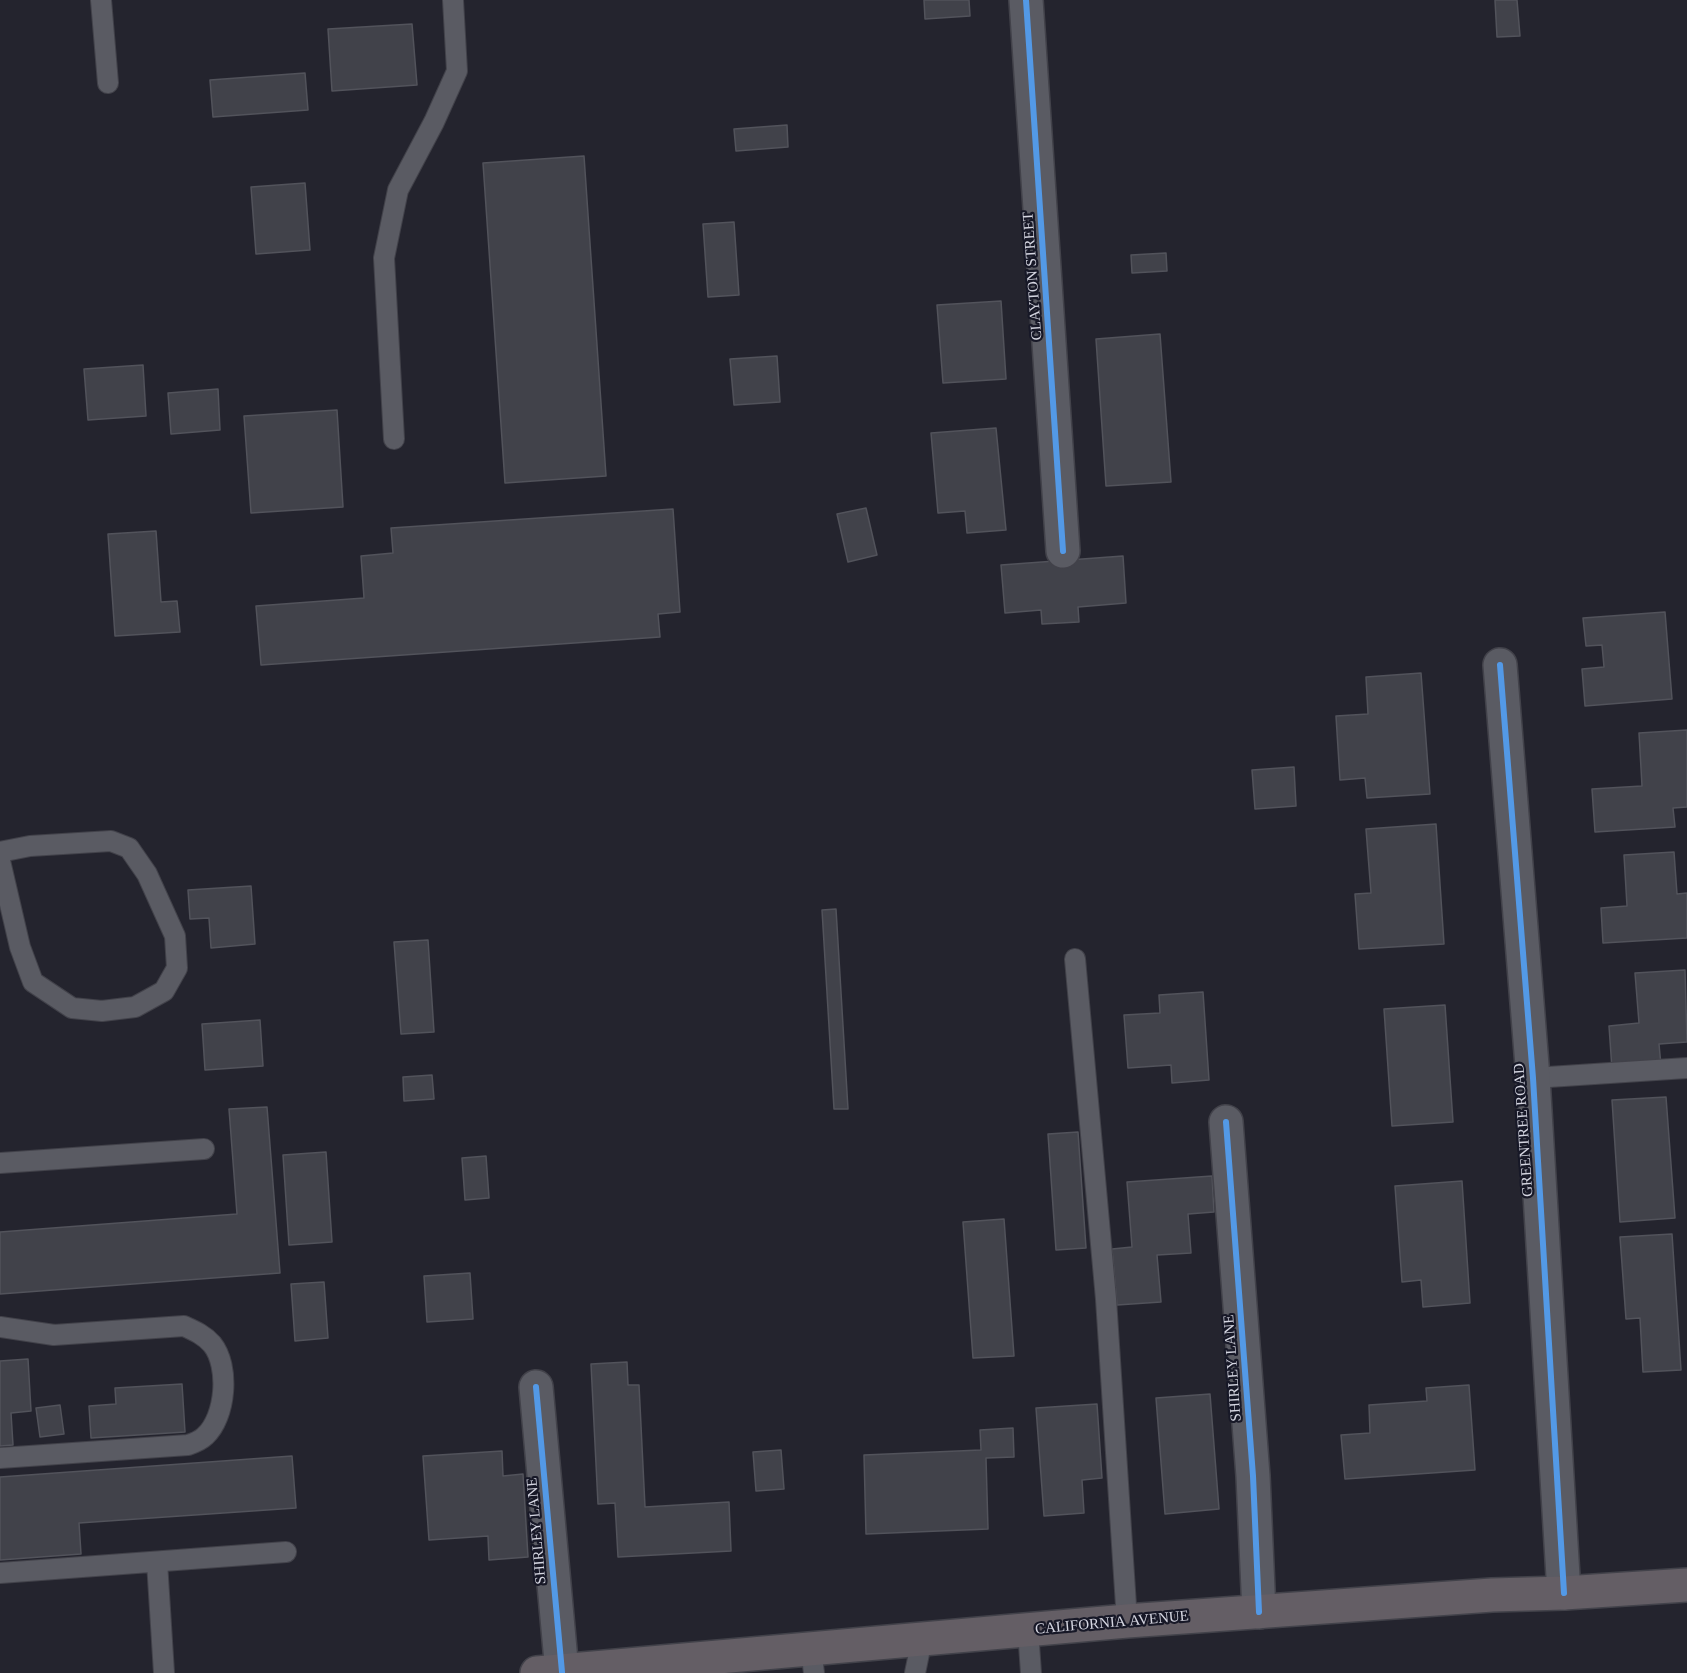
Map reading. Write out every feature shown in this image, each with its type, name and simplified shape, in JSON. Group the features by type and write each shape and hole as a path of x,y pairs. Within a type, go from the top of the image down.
{"main road":[{"name":"CALIFORNIA AVENUE","path":"549,1672 813,1661 922,1639 1127,1621 1492,1595 1687,1585"}],"street":[{"name":"CLAYTON STREET","path":"1026,0 1064,551"},
{"name":"GREENTREE ROAD","path":"1500,665 1533,1078 1564,1593"},
{"name":"SHIRLEY LANE","path":"1226,1122 1253,1476 1259,1612"},
{"name":"SHIRLEY LANE","path":"536,1387 549,1672"}],"lane":[{"path":"101,0 108,83"},
{"path":"394,439 384,258 398,190 434,122 457,71 453,0"},
{"path":"0,852 30,846 111,841 129,848 147,874 175,936 177,968 164,991 135,1007 102,1011 72,1008 33,982 20,946 0,861"},
{"path":"1075,959 1106,1299 1127,1621"},
{"path":"1533,1078 1687,1068"},
{"path":"0,1163 204,1149"},
{"path":"0,1327 54,1335 184,1326 199,1333 212,1345 220,1359 224,1384 215,1423 204,1437 188,1445 0,1458"},
{"path":"0,1573 286,1552"},
{"path":"157,1562 164,1673"},
{"path":"1028,1630 1031,1673"},
{"path":"915,1673 922,1639"}],"building":[{"path":"924,0 969,0 970,16 925,19"},
{"path":"1495,0 1517,0 1520,36 1497,37"},
{"path":"412,24 417,85 332,91 328,29"},
{"path":"305,73 308,110 213,117 210,80"},
{"path":"787,125 788,147 736,151 734,129"},
{"path":"584,156 606,476 505,483 483,163"},
{"path":"305,183 310,250 256,254 251,187"},
{"path":"734,222 739,295 708,297 703,224"},
{"path":"1166,253 1167,271 1132,273 1131,255"},
{"path":"1001,301 1006,379 943,383 937,305"},
{"path":"1160,334 1171,482 1106,486 1096,339"},
{"path":"777,356 780,402 734,405 730,359"},
{"path":"143,365 146,416 88,420 84,369"},
{"path":"218,389 220,430 171,434 168,393"},
{"path":"337,410 343,507 251,513 244,416"},
{"path":"996,428 1006,530 967,533 965,511 938,513 931,433"},
{"path":"866,508 877,555 848,562 837,514"},
{"path":"673,509 680,612 658,614 660,637 261,665 256,606 364,598 361,556 393,553 391,528"},
{"path":"156,531 161,602 177,601 180,632 115,636 108,534"},
{"path":"1123,556 1126,603 1078,607 1079,622 1042,624 1041,610 1005,613 1001,565"},
{"path":"1665,612 1672,699 1585,706 1582,669 1604,667 1602,645 1586,646 1583,618"},
{"path":"1421,673 1430,794 1367,798 1365,778 1340,780 1336,716 1368,714 1366,677"},
{"path":"1687,730 1687,807 1673,808 1675,827 1595,832 1592,789 1642,786 1639,733"},
{"path":"1294,767 1296,806 1255,809 1252,770"},
{"path":"1436,824 1444,944 1359,949 1355,894 1371,893 1366,829"},
{"path":"1674,852 1677,894 1687,893 1687,938 1603,943 1601,908 1627,906 1624,855"},
{"path":"251,886 255,944 211,948 209,918 190,919 188,890"},
{"path":"836,909 848,1109 834,1109 822,910"},
{"path":"428,940 434,1032 401,1034 394,942"},
{"path":"1685,970 1687,1042 1659,1044 1661,1066 1612,1069 1609,1026 1639,1023 1635,973"},
{"path":"1203,992 1209,1080 1172,1083 1171,1065 1128,1068 1124,1015 1160,1013 1159,995"},
{"path":"1445,1005 1453,1122 1392,1126 1384,1009"},
{"path":"260,1020 263,1066 205,1070 202,1024"},
{"path":"432,1075 434,1099 404,1101 403,1077"},
{"path":"1666,1097 1675,1218 1620,1222 1612,1100"},
{"path":"267,1107 280,1273 0,1294 0,1232 237,1214 229,1109"},
{"path":"1078,1132 1086,1248 1056,1250 1048,1134"},
{"path":"326,1152 332,1242 289,1245 283,1155"},
{"path":"486,1156 489,1198 465,1200 462,1158"},
{"path":"1212,1176 1214,1212 1188,1214 1191,1253 1157,1255 1161,1302 1117,1305 1112,1249 1132,1247 1127,1182"},
{"path":"1462,1181 1470,1303 1423,1307 1421,1280 1402,1282 1395,1186"},
{"path":"1004,1219 1014,1356 973,1358 963,1222"},
{"path":"1672,1234 1681,1370 1643,1372 1640,1318 1626,1319 1620,1237"},
{"path":"470,1273 473,1319 427,1322 424,1276"},
{"path":"324,1282 328,1338 295,1341 291,1284"},
{"path":"28,1359 31,1411 11,1413 13,1445 0,1446 0,1361"},
{"path":"627,1362 628,1385 639,1385 645,1507 729,1502 731,1551 618,1557 615,1503 598,1504 591,1364"},
{"path":"182,1384 185,1432 91,1438 89,1406 116,1404 115,1388"},
{"path":"1469,1385 1475,1470 1345,1479 1341,1435 1370,1433 1369,1405 1427,1401 1426,1388"},
{"path":"1210,1394 1219,1509 1165,1514 1156,1398"},
{"path":"1097,1404 1102,1478 1082,1480 1084,1513 1044,1516 1036,1408"},
{"path":"60,1405 64,1434 40,1437 36,1408"},
{"path":"1013,1428 1014,1457 986,1458 988,1529 866,1534 864,1455 981,1450 980,1430"},
{"path":"781,1450 784,1489 756,1491 753,1452"},
{"path":"502,1451 503,1476 523,1474 528,1557 489,1560 488,1536 429,1540 423,1456"},
{"path":"292,1456 296,1508 79,1523 81,1554 0,1560 0,1477"}],"cycle path":[{"path":"1026,0 1063,551"},
{"path":"1500,665 1533,1078 1564,1593"},
{"path":"1226,1122 1253,1476 1259,1612"},
{"path":"536,1387 562,1672"}]}
